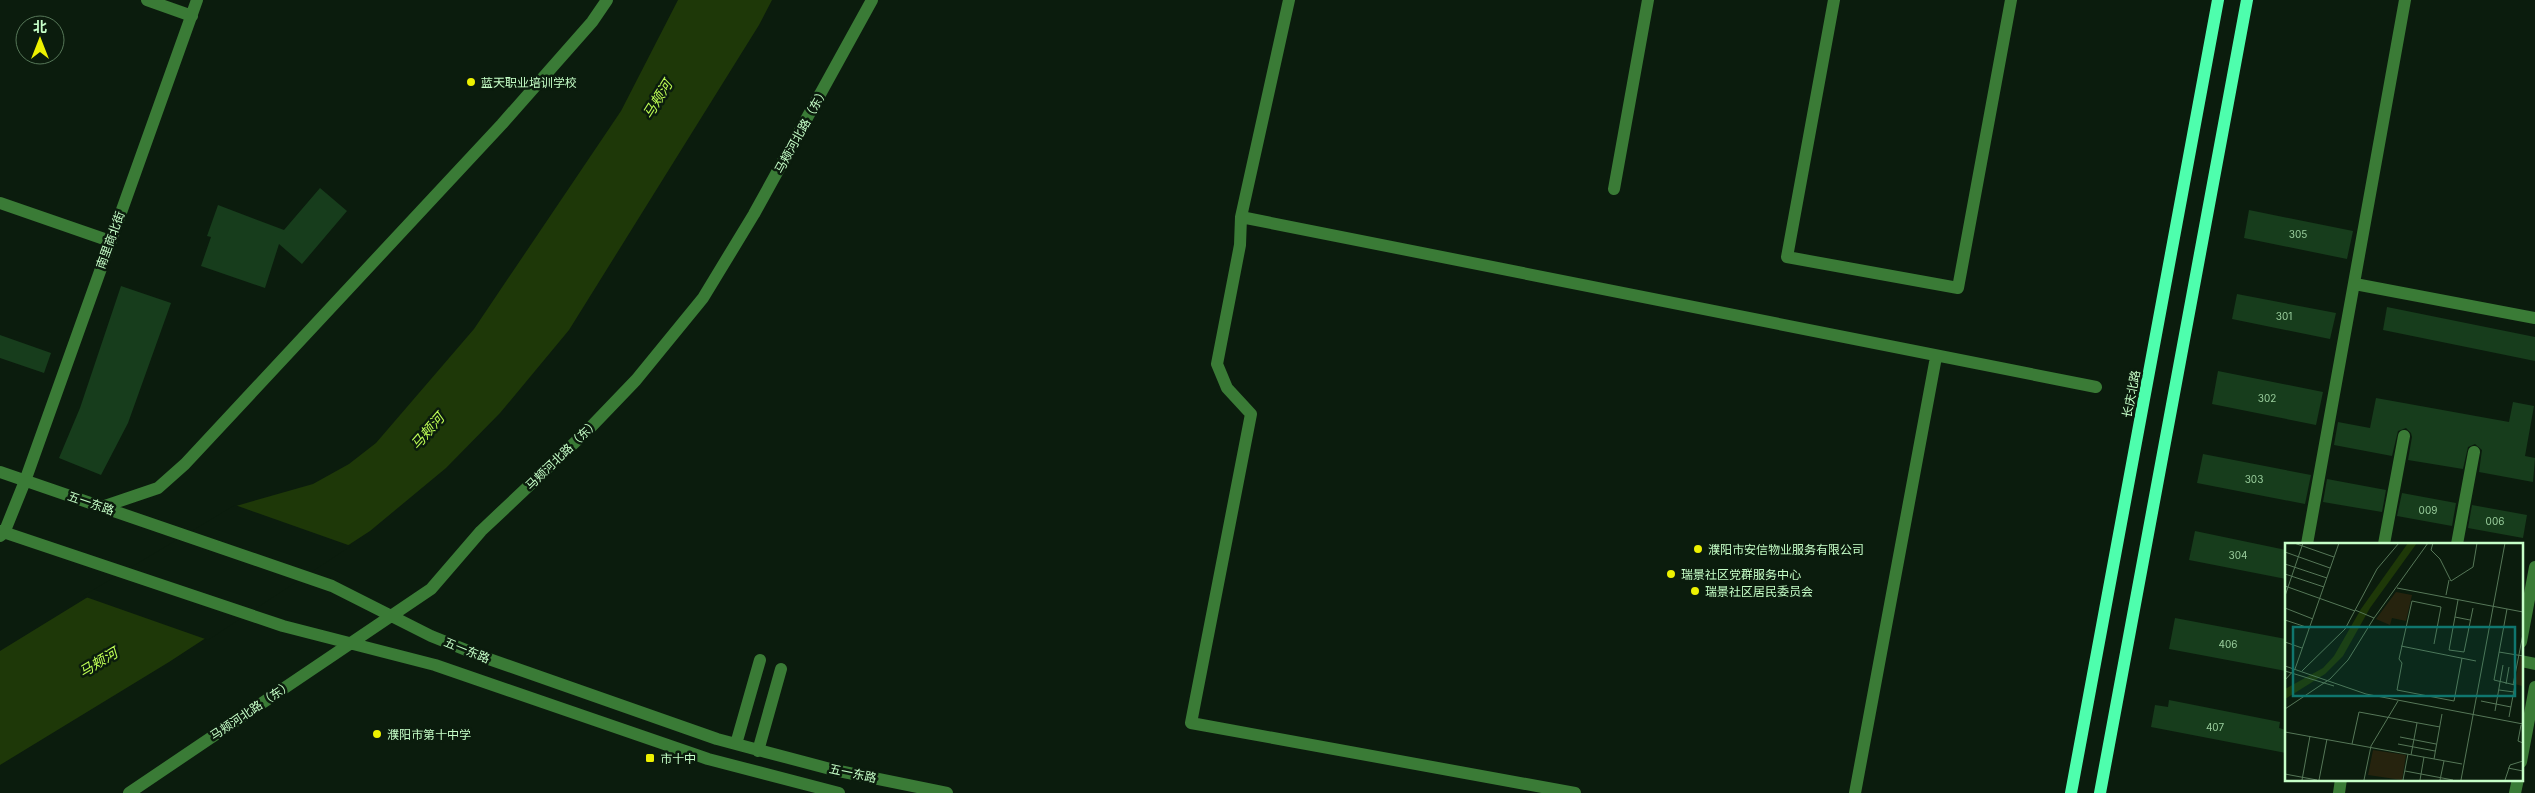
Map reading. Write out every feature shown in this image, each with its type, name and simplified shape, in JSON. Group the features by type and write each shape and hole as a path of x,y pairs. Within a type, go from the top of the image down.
{"main road":[{"name":"长庆北路","path":"2070,793 2218,0"},
{"path":"2100,793 2246,0"}],"street":[{"path":"147,0 192,16"},
{"name":"南里商北街","path":"1,533 25,481 197,0"},
{"path":"102,507 158,488 185,464 502,124 592,22 607,0"},
{"name":"马颊河北路（东）","path":"129,793 431,590 481,531 588,430 636,380 676,334 703,298 754,214 872,0"},
{"path":"1290,0 1241,218 1240,245 1217,364 1227,388 1252,414 1191,723 1510,787 1575,793"},
{"path":"1614,189 1648,0"},
{"path":"1834,0 1787,257 1958,288 2011,0"},
{"path":"2307,543 2405,0"},
{"path":"0,204 110,241"},
{"path":"1241,218 1936,357 2096,387"},
{"path":"2355,284 2535,318"},
{"path":"1855,793 1936,357"},
{"path":"2384,543 2404,436"},
{"path":"2457,543 2474,452"},
{"name":"五一东路","path":"0,472 332,586 431,636 486,658 736,744 834,770 947,793"},
{"name":"五一东路","path":"1,533 81,557 283,626 435,665 708,759 839,793"},
{"path":"2522,637 2535,566"},
{"path":"736,744 760,660"},
{"path":"2522,661 2535,664"},
{"path":"758,751 781,668"},
{"path":"2523,747 2535,687"},
{"path":"2339,793 2341,780"},
{"path":"2516,793 2518,780"}],"water":[{"name":"马颊河","path":"678,0 772,0 759,25 569,330 500,413 446,468 370,531 169,662 0,765 0,651 236,506 313,484 349,464 376,443 474,329 621,111"}],"pier":[{"path":"235,505 351,546 208,640 83,596"}],"building":[{"path":"320,188 347,211 302,264 279,244 265,288 201,266 211,237 207,236 218,205 284,230"},
{"path":"2249,210 2353,231 2347,259 2244,238"},
{"path":"121,286 171,303 128,423 101,475 59,458 80,408"},
{"path":"2237,294 2336,313 2330,339 2232,319"},
{"path":"2387,307 2535,337 2535,361 2383,330"},
{"path":"0,335 51,353 44,373 0,358"},
{"path":"2218,371 2323,392 2316,425 2212,404"},
{"path":"2376,398 2509,422 2513,402 2534,406 2525,456 2535,458 2533,482 2479,472 2482,450 2475,444 2468,447 2463,469 2408,460 2412,437 2406,428 2398,431 2392,456 2334,445 2338,422 2370,428"},
{"path":"2203,454 2311,475 2305,504 2197,483"},
{"path":"2327,479 2386,490 2382,512 2323,502"},
{"path":"2402,493 2456,503 2452,526 2397,516"},
{"path":"2472,505 2527,515 2523,538 2468,528"},
{"path":"2195,531 2285,550 2285,579 2189,560"},
{"path":"2175,618 2285,639 2285,671 2169,649"},
{"path":"2169,700 2280,722 2279,728 2285,730 2285,753 2151,727 2155,705 2168,707"}],"place":[{"name":"蓝天职业培训学校","path":"471,82"},
{"name":"濮阳市安信物业服务有限公司","path":"1698,549"},
{"name":"瑞景社区党群服务中心","path":"1671,574"},
{"name":"瑞景社区居民委员会","path":"1695,591"},
{"name":"濮阳市第十中学","path":"377,734"},
{"name":"市十中","path":"650,758"}]}
